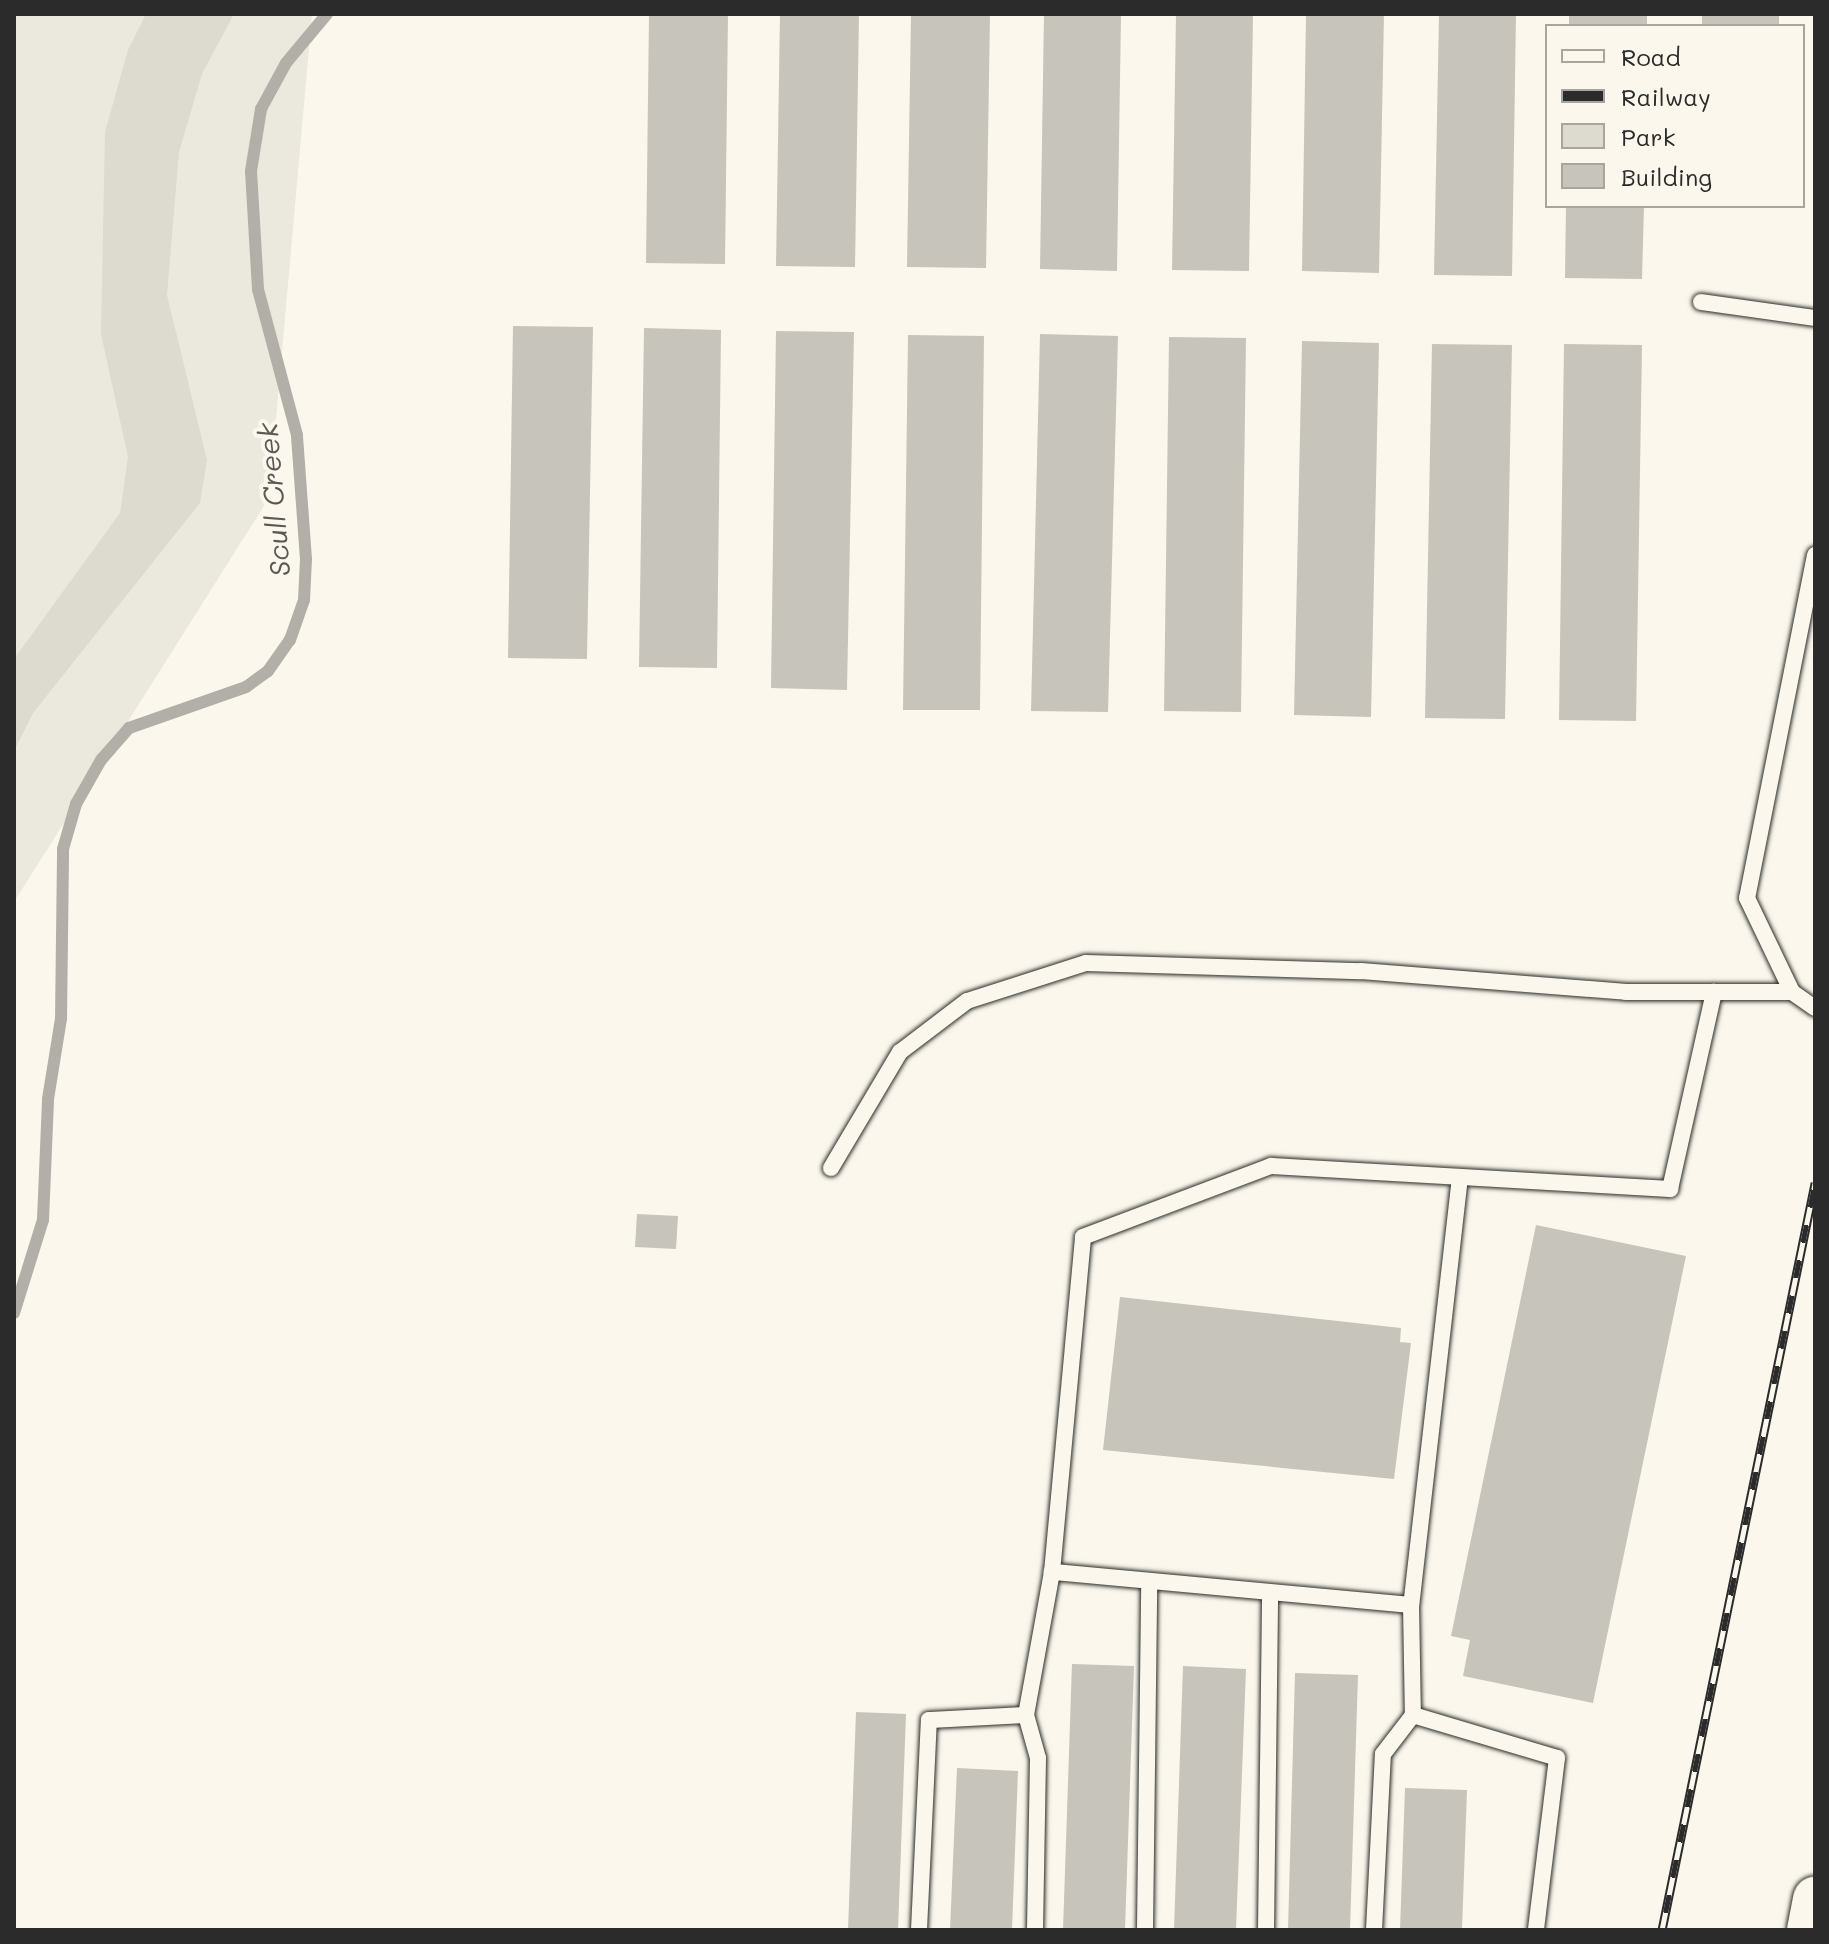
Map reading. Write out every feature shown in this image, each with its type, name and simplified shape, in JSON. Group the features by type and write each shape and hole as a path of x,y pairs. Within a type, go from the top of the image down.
{"main road":[{"path":"1809,1930 1815,1899"}],"lane":[{"path":"1701,302 1815,318"},
{"path":"1815,555 1747,898 1792,992 1815,1008"},
{"path":"831,1168 900,1052 967,1001 1086,963 1361,971 1626,992 1792,992"},
{"path":"1035,1930 1038,1758 1026,1715 1052,1572 1083,1237 1271,1166 1670,1189 1714,992"},
{"path":"1374,1930 1383,1754 1413,1715 1411,1605 1460,1177"},
{"path":"1052,1572 1411,1605"},
{"path":"1145,1930 1149,1581"},
{"path":"1266,1930 1270,1593"},
{"path":"919,1930 929,1720 1026,1715"},
{"path":"1413,1715 1557,1758 1536,1930"}],"shaded area":[{"path":"14,14 312,14 269,498 14,902"}],"green space":[{"path":"146,14 234,14 202,74 179,152 167,295 207,460 200,503 33,713 14,751 14,659 120,513 128,457 101,334 105,132 128,50"}],"building":[{"path":"649,14 728,14 725,264 646,263"},
{"path":"780,14 859,14 855,267 776,266"},
{"path":"911,14 990,14 986,268 907,267"},
{"path":"1044,14 1121,14 1117,271 1040,269"},
{"path":"1176,14 1253,14 1249,271 1172,270"},
{"path":"1306,14 1384,14 1379,273 1302,271"},
{"path":"1439,14 1516,14 1512,276 1434,275"},
{"path":"1569,14 1647,14 1647,24 1569,24"},
{"path":"1702,14 1779,14 1779,24 1702,24"},
{"path":"1566,208 1644,208 1642,279 1565,278"},
{"path":"513,326 593,327 587,659 508,658"},
{"path":"644,328 721,330 717,668 639,667"},
{"path":"776,331 854,332 847,690 771,688"},
{"path":"1040,334 1118,336 1108,712 1031,711"},
{"path":"908,335 984,336 980,710 903,710"},
{"path":"1169,337 1246,338 1241,712 1164,711"},
{"path":"1302,341 1379,343 1371,717 1294,715"},
{"path":"1432,344 1512,345 1505,719 1425,718"},
{"path":"1564,344 1642,345 1636,721 1559,720"},
{"path":"637,1214 678,1216 676,1249 635,1247"},
{"path":"1536,1225 1686,1256 1593,1703 1463,1676 1470,1640 1451,1636"},
{"path":"1120,1297 1401,1328 1400,1342 1411,1343 1394,1479 1103,1450"},
{"path":"1072,1664 1134,1666 1125,1930 1063,1930"},
{"path":"1183,1666 1246,1669 1236,1930 1174,1930"},
{"path":"1295,1673 1358,1675 1350,1930 1288,1930"},
{"path":"856,1712 906,1714 898,1930 848,1930"},
{"path":"957,1768 1018,1771 1012,1930 950,1930"},
{"path":"1405,1788 1467,1790 1462,1930 1400,1930"}],"waterway":[{"name":"Scull Creek","path":"14,1313 43,1220 48,1099 61,1019 63,849 76,804 101,760 129,728 246,687 268,671 290,640 304,600 306,559 297,435 258,289 251,171 261,109 286,63 327,14"}],"railway":[{"path":"1662,1930 1815,1183"}]}
